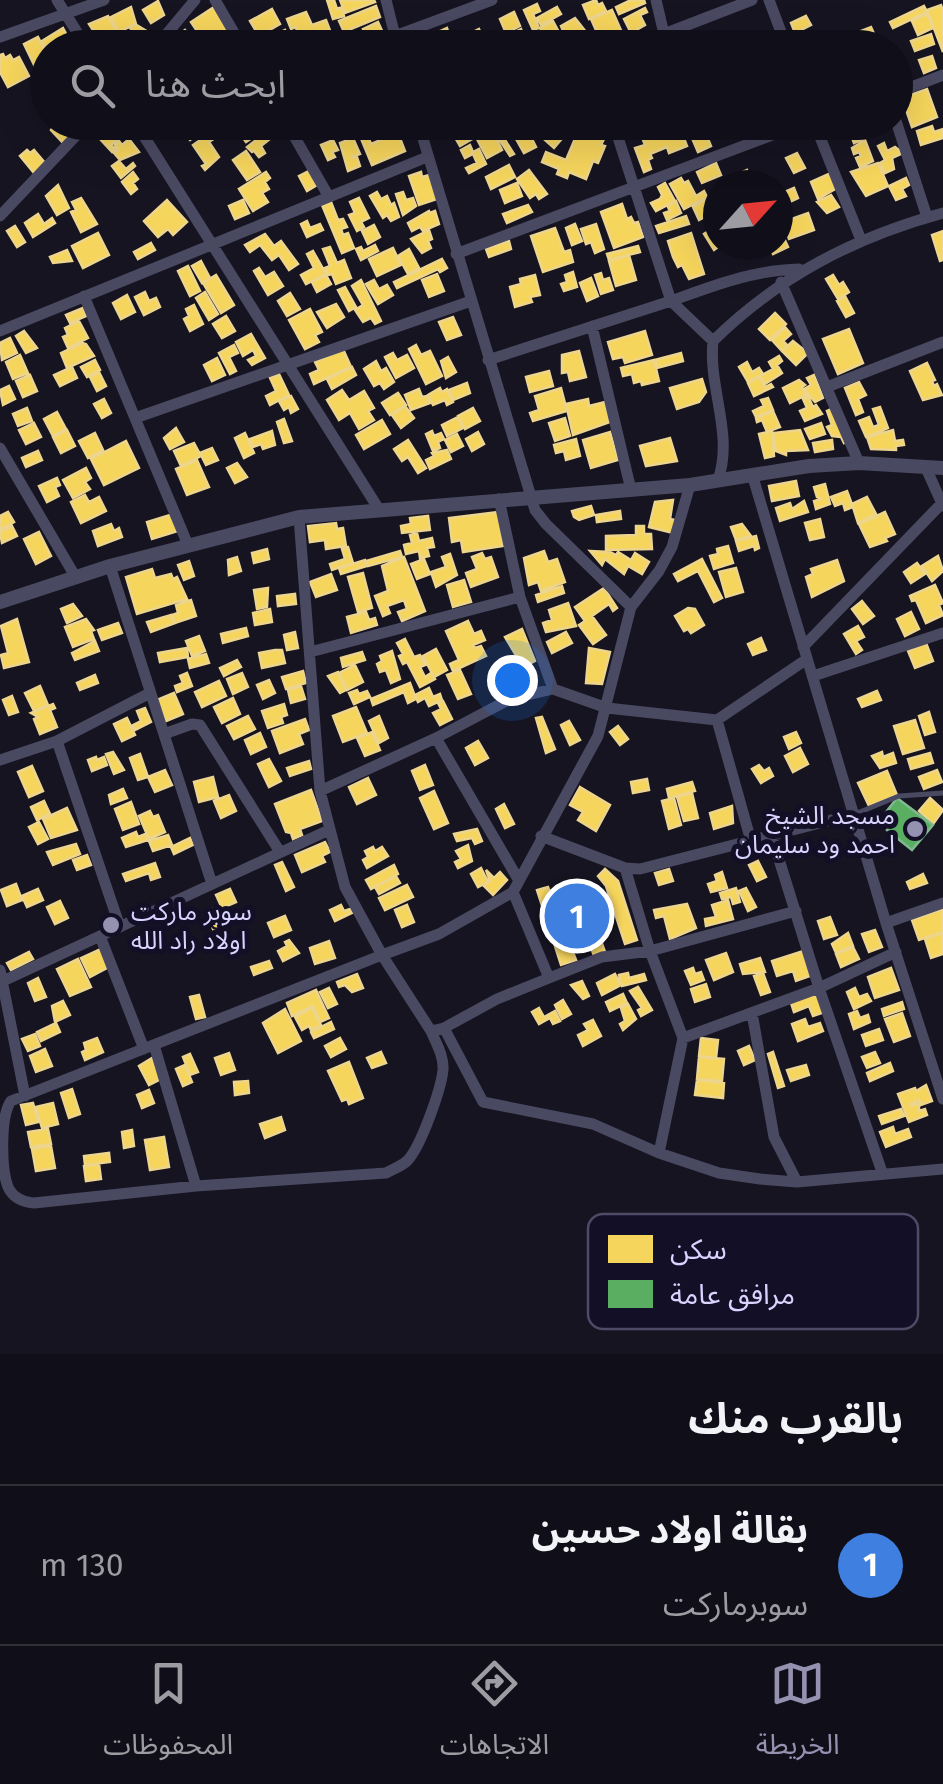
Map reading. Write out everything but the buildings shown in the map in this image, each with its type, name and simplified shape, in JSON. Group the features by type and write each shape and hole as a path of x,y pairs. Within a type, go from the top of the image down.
{"street":[{"path":"57,0 76,30"},
{"path":"0,37 104,0"},
{"path":"171,30 196,0"},
{"path":"215,0 232,30"},
{"path":"386,0 394,30"},
{"path":"424,30 492,0"},
{"path":"656,0 663,30"},
{"path":"674,30 752,0"},
{"path":"769,0 780,30"},
{"path":"913,86 943,75"},
{"path":"0,216 72,140"},
{"path":"145,140 380,511"},
{"path":"296,140 329,197"},
{"path":"422,140 530,496 546,524 631,607"},
{"path":"618,140 670,301 713,341"},
{"path":"456,254 757,140"},
{"path":"821,140 861,240"},
{"path":"902,140 928,217"},
{"path":"0,331 427,156"},
{"path":"718,480 724,452 711,364 713,341 748,306 803,269 861,240 943,213"},
{"path":"488,360 744,276 803,269"},
{"path":"782,282 859,463"},
{"path":"84,296 188,545"},
{"path":"135,418 471,300"},
{"path":"592,326 631,490"},
{"path":"827,387 943,342"},
{"path":"0,448 75,576"},
{"path":"0,602 110,566 300,517 690,485 859,463 943,468"},
{"path":"320,791 510,699 553,689 608,708 717,720 805,653 942,505 926,468"},
{"path":"752,474 943,1100"},
{"path":"437,1030 443,1071 421,1137 406,1163 386,1173 24,1202 7,1185 1,1119 2,1110 11,1102 439,934 512,892 598,736 631,607 672,547 690,485"},
{"path":"499,499 520,598 553,689"},
{"path":"300,517 320,791 345,887 382,955 483,1102 593,1124 659,1153 719,1173 797,1182 943,1169"},
{"path":"110,566 212,884"},
{"path":"310,652 520,598"},
{"path":"813,676 943,633"},
{"path":"0,760 57,740 148,694"},
{"path":"717,720 751,841"},
{"path":"164,734 200,725 280,852"},
{"path":"436,738 518,879"},
{"path":"57,740 120,927"},
{"path":"541,836 625,868 640,868 855,814"},
{"path":"25,1096 1,976 100,936 328,830"},
{"path":"772,837 882,1172"},
{"path":"625,868 650,951 683,1038 659,1153"},
{"path":"512,892 549,978"},
{"path":"886,923 943,903"},
{"path":"437,1030 497,1000 602,958 650,951 796,911"},
{"path":"100,936 149,1047 196,1186"},
{"path":"683,1038 819,988 896,952"},
{"path":"752,1013 774,1137 797,1182"},
{"path":"928,1049 943,1041"}],"lane":[{"path":"855,814 899,796 943,793"}],"place":[{"name":"مسجد الشيخ احمد ود سليمان","path":"915,829"},
{"name":"بقالة اولاد حسين","path":"577,916"},
{"name":"سوبر ماركت اولاد راد الله","path":"111,925"}]}
